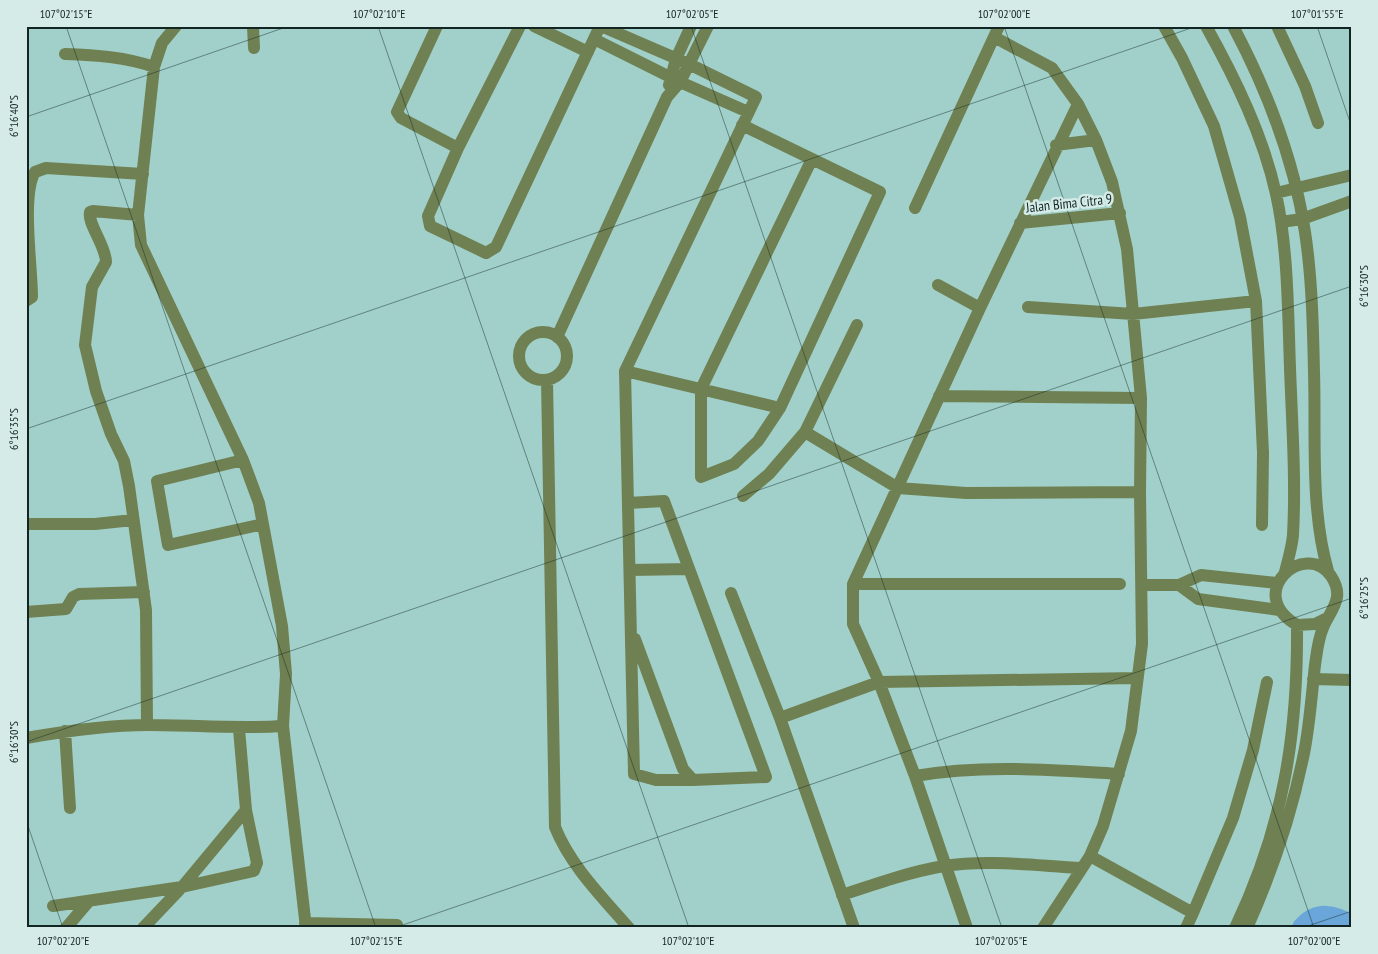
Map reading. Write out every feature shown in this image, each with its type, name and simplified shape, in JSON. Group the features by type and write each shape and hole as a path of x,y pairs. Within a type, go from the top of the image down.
{"street":[{"path":"176,26 162,44 154,67 138,214 141,245 243,460 259,503 282,626 286,674 283,726 306,925 397,925"},
{"path":"253,26 254,48"},
{"path":"437,26 397,112 401,118 458,148"},
{"path":"520,26 458,148 428,216 430,226 481,251 490,252 496,247 601,26 689,64 756,97 625,370 634,774 656,780 766,777 664,501 628,503"},
{"path":"534,26 588,52"},
{"path":"675,80 676,59 691,26"},
{"path":"558,337 675,80 689,64 708,26"},
{"path":"1164,26 1182,58 1214,126 1240,217 1256,301 1263,453 1262,525"},
{"path":"1206,26 1228,66 1255,128 1276,193 1281,222 1287,296 1292,439 1293,536 1285,572"},
{"path":"1233,26 1249,56 1276,121 1296,188 1302,219 1311,292 1320,544 1328,572 1335,582 1338,595 1334,608 1319,635 1305,747 1290,815 1268,880 1247,928"},
{"path":"1277,26 1305,86 1318,123"},
{"path":"915,208 997,32 1052,68 1078,104 1096,140 1112,182 1127,249 1141,398 1142,644 1131,731 1103,826 1090,856 1043,928"},
{"path":"594,39 675,80 748,112"},
{"path":"65,54 91,55 140,62 154,67"},
{"path":"966,928 915,776 879,682 854,624 853,584 1056,145 1078,104"},
{"path":"742,125 880,192 780,408 758,441 734,464 701,477 701,389 812,159"},
{"path":"1056,145 1096,140"},
{"path":"26,301 32,297 28,211 31,179 35,172 46,168 143,174"},
{"path":"1276,193 1352,175"},
{"path":"1281,222 1302,219 1352,201"},
{"path":"138,214 90,212 89,219 104,247 106,262 92,287 85,345 96,391 111,434 124,461 146,610 147,725"},
{"name":"Jalan Bima Citra 9","path":"1020,224 1120,213"},
{"path":"938,285 980,308"},
{"path":"1028,307 1133,314 1256,301"},
{"path":"743,496 769,474 805,432 857,325"},
{"path":"545,332 558,337 563,343 567,358 560,372 547,380 540,380 528,375 520,364 519,351 522,344 531,335 545,332"},
{"path":"625,370 780,408"},
{"path":"547,380 556,827 561,842 571,857 629,928"},
{"path":"939,396 1141,398"},
{"path":"805,432 898,488 966,493 1140,492"},
{"path":"243,460 157,481 168,545 263,524"},
{"path":"26,524 95,524 133,520"},
{"path":"1279,610 1275,597 1277,583 1285,572 1298,564 1314,564 1328,572"},
{"path":"630,570 689,569"},
{"path":"1142,585 1179,586 1201,575 1277,583"},
{"path":"853,584 1120,584"},
{"path":"1179,586 1198,599 1279,610 1297,625 1315,624 1327,618"},
{"path":"26,612 66,609 73,597 79,594 144,592"},
{"path":"731,593 780,718 854,928"},
{"path":"1235,928 1250,896 1269,844 1284,790 1293,736 1298,681 1297,625"},
{"path":"631,628 683,769 693,780"},
{"path":"780,718 879,682 1137,678"},
{"path":"1314,678 1352,680"},
{"path":"1186,928 1234,818 1253,750 1267,682"},
{"path":"26,738 65,731 147,725 239,729 283,726"},
{"path":"53,906 182,887 254,871 257,863 246,810 239,729"},
{"path":"65,731 70,808"},
{"path":"915,776 938,772 1021,769 1119,774"},
{"path":"144,928 182,887 246,810"},
{"path":"1090,856 1193,913"},
{"path":"842,896 880,882 945,866 979,863 1082,868"},
{"path":"66,928 88,901"}],"waterway":[{"path":"1303,928 1314,919 1320,917 1333,918 1352,926"}]}
